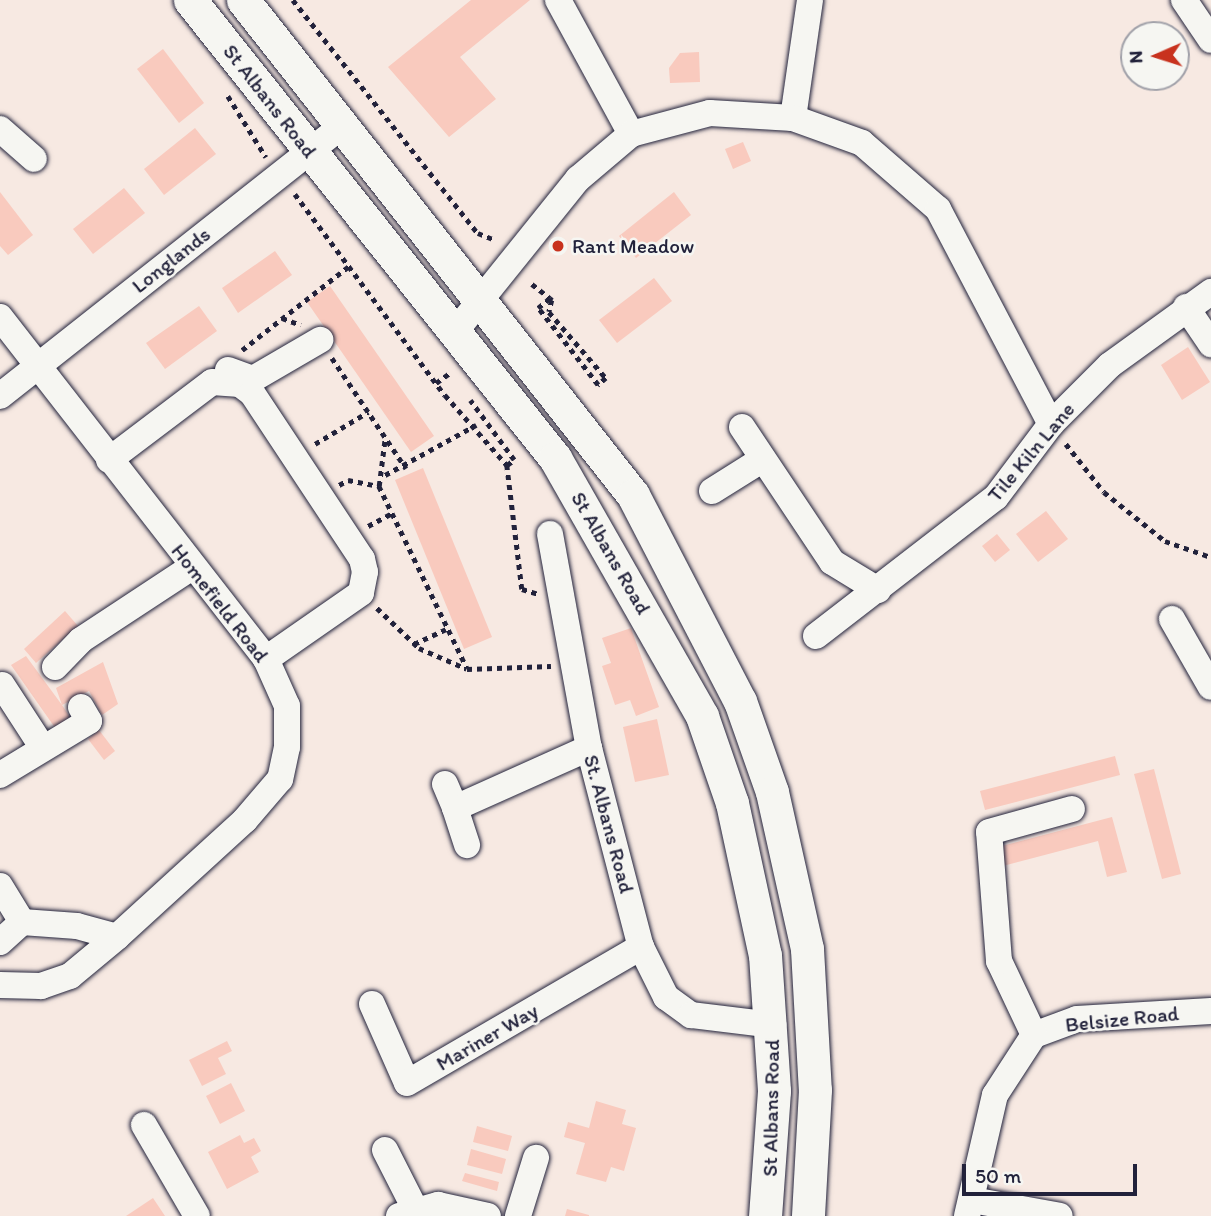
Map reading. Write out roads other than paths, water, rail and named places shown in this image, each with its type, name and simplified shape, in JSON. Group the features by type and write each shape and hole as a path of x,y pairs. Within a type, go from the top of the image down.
{"main road":[{"name":"St Albans Road","path":"190,0 454,333 588,508 702,716 751,881 772,1025 765,1216"},
{"name":"St Albans Road","path":"243,0 480,296 633,495 740,701 772,792 796,879 813,1017 808,1216"}],"street":[{"path":"558,0 631,134"},
{"path":"793,118 810,0"},
{"path":"1184,0 1211,40"},
{"path":"454,333 480,296 514,265 578,179 631,134 710,113 793,118 862,143 938,209 1051,424"},
{"name":"Longlands","path":"0,396 343,125"},
{"path":"0,130 34,159"},
{"name":"Tile Kiln Lane","path":"816,636 996,497 1051,424 1118,357 1211,292"},
{"path":"1186,307 1211,344"},
{"name":"Homefield Road","path":"0,317 265,659 287,706 280,779 245,820 117,937 70,976 41,986 0,985"},
{"path":"109,460 216,375 253,379 320,340"},
{"path":"216,375 240,384 252,393 362,559 361,593 265,659"},
{"path":"741,427 832,562 878,590"},
{"path":"712,491 763,459"},
{"name":"St. Albans Road","path":"550,534 589,748 641,947 666,997 691,1015 772,1025"},
{"path":"55,667 81,640 192,566"},
{"path":"1172,619 1211,687"},
{"path":"2,685 41,746"},
{"path":"0,775 41,746 89,721 81,706"},
{"path":"467,845 450,796 589,748"},
{"path":"1060,1216 969,1208 995,1095 1034,1035 999,961 989,832 1072,809"},
{"path":"0,887 22,922"},
{"path":"0,942 22,922 77,926 117,937"},
{"name":"Mariner Way","path":"372,1004 407,1083 641,947"},
{"name":"Belsize Road","path":"1034,1035 1077,1019 1211,1011"},
{"path":"144,1125 197,1216"},
{"path":"385,1150 407,1212 438,1205 488,1216"},
{"path":"518,1216 536,1158"}],"place":[{"name":"Rant Meadow","path":"558,246"}]}
